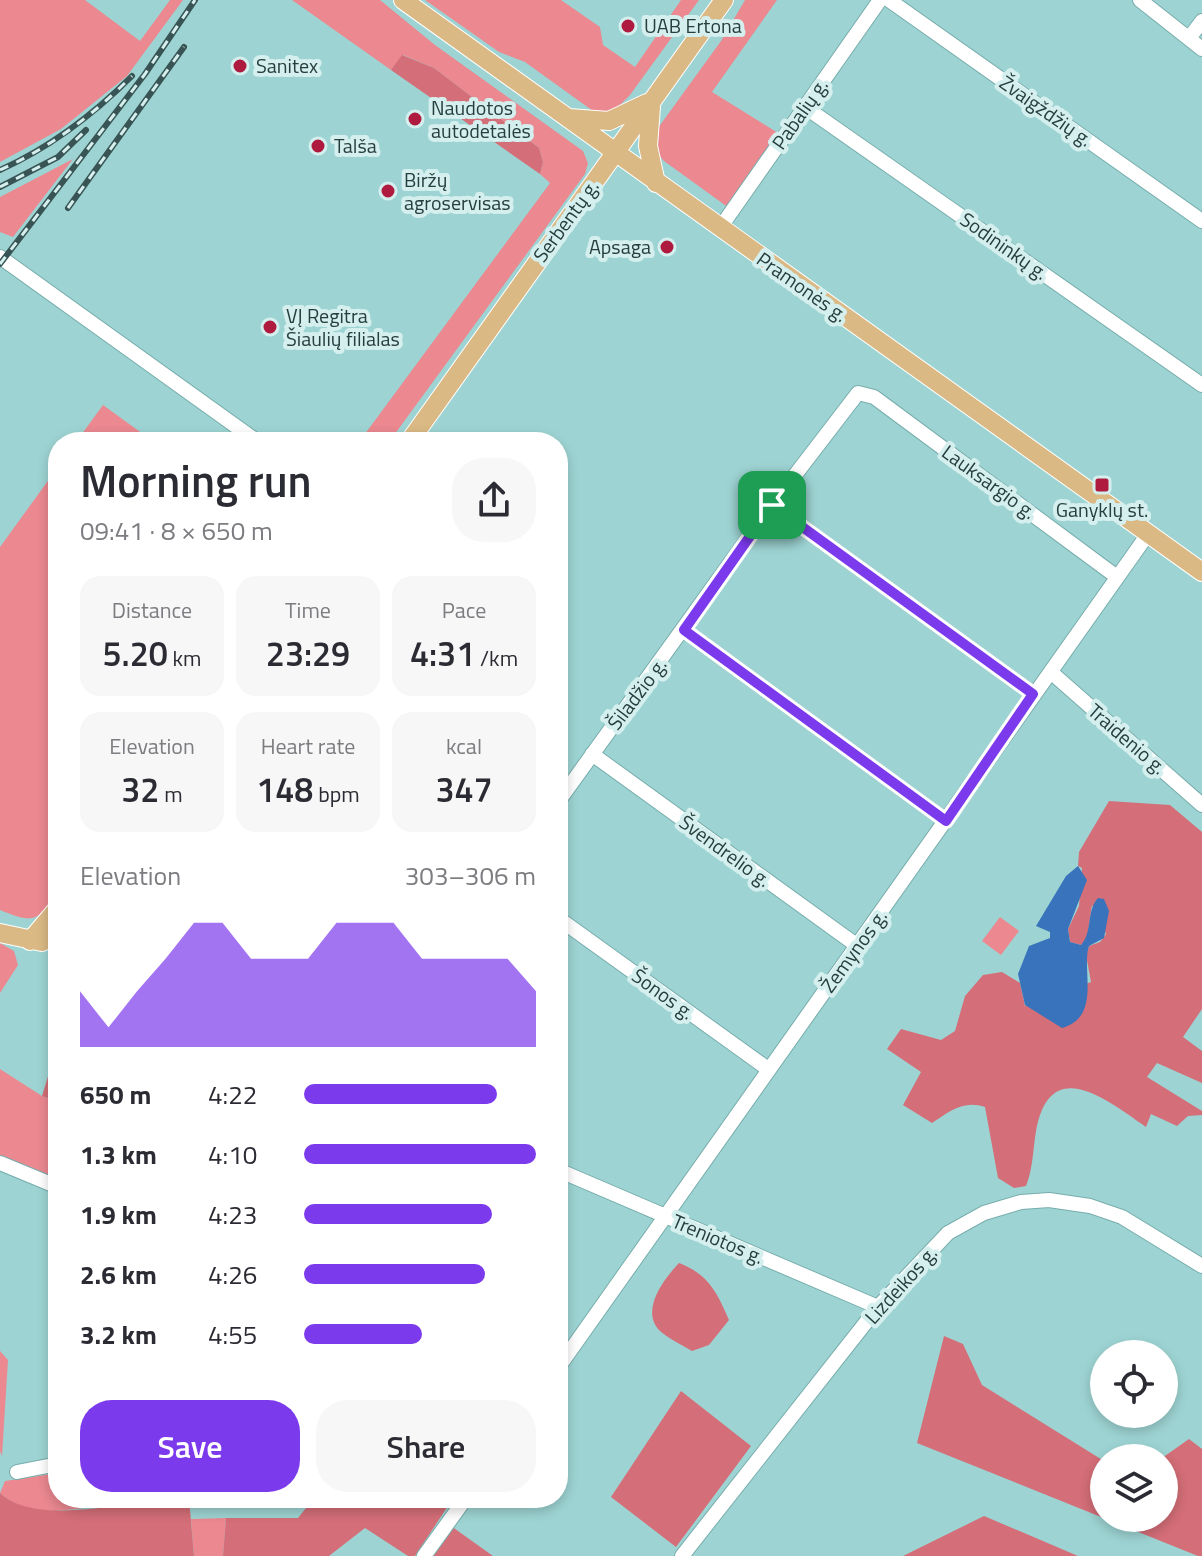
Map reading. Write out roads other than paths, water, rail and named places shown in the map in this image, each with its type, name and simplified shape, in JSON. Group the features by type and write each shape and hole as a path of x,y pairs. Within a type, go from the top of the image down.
{"main road":[{"name":"Pramonės g.","path":"403,0 1202,572"},
{"name":"Serbentų g.","path":"416,432 724,0"},
{"path":"566,118 609,121 653,100"},
{"path":"653,100 648,146 656,183"},
{"path":"0,919 46,937"},
{"path":"0,933 46,937"}],"street":[{"name":"Pabalių g.","path":"720,228 880,0"},
{"name":"Žvaigždžių g.","path":"889,0 1202,221"},
{"path":"1140,0 1202,49"},
{"path":"1190,37 1202,21"},
{"name":"Sodininkų g.","path":"805,107 1202,385"},
{"path":"0,257 244,432"},
{"name":"Šiladžio g.","path":"568,788 772,505 858,393"},
{"name":"Lauksargio g.","path":"858,393 874,397 1117,577"},
{"path":"772,505 1033,694"},
{"name":"Žemynos g.","path":"568,1354 768,1069 859,947 1033,694 1052,673 1148,534"},
{"path":"684,630 946,821"},
{"name":"Traidenio g.","path":"1052,673 1202,805"},
{"name":"Švendrelio g.","path":"592,754 859,947"},
{"name":"Šonos g.","path":"568,925 768,1069"},
{"path":"0,1163 48,1183"},
{"name":"Treniotos g.","path":"568,1174 878,1307"},
{"name":"Lizdeikos g.","path":"682,1556 878,1307 948,1233 984,1213 1021,1202 1049,1200 1090,1206 1122,1217 1202,1266"},
{"path":"17,1472 48,1466"},
{"path":"424,1556 459,1508"}],"water":[{"path":"1078,866 1087,880 1068,929 1070,942 1081,945 1085,940 1092,909 1098,898 1104,899 1109,911 1104,938 1089,946 1088,991 1082,1014 1062,1028 1025,1005 1018,974 1029,946 1050,938 1050,932 1036,926 1066,876"}],"railway":[{"path":"0,264 145,74 195,0"},
{"path":"68,208 184,47"},
{"path":"0,170 70,129 132,76"},
{"path":"0,187 58,157 86,130"}],"place":[{"name":"UAB Ertona","path":"628,26"},
{"name":"Sanitex","path":"240,66"},
{"name":"Naudotos autodetalės","path":"415,119"},
{"name":"Talša","path":"318,146"},
{"name":"Biržų agroservisas","path":"388,191"},
{"name":"Apsaga","path":"667,247"},
{"name":"VĮ Regitra Šiaulių filialas","path":"270,327"},
{"name":"Ganyklų st.","path":"1102,485"}]}
